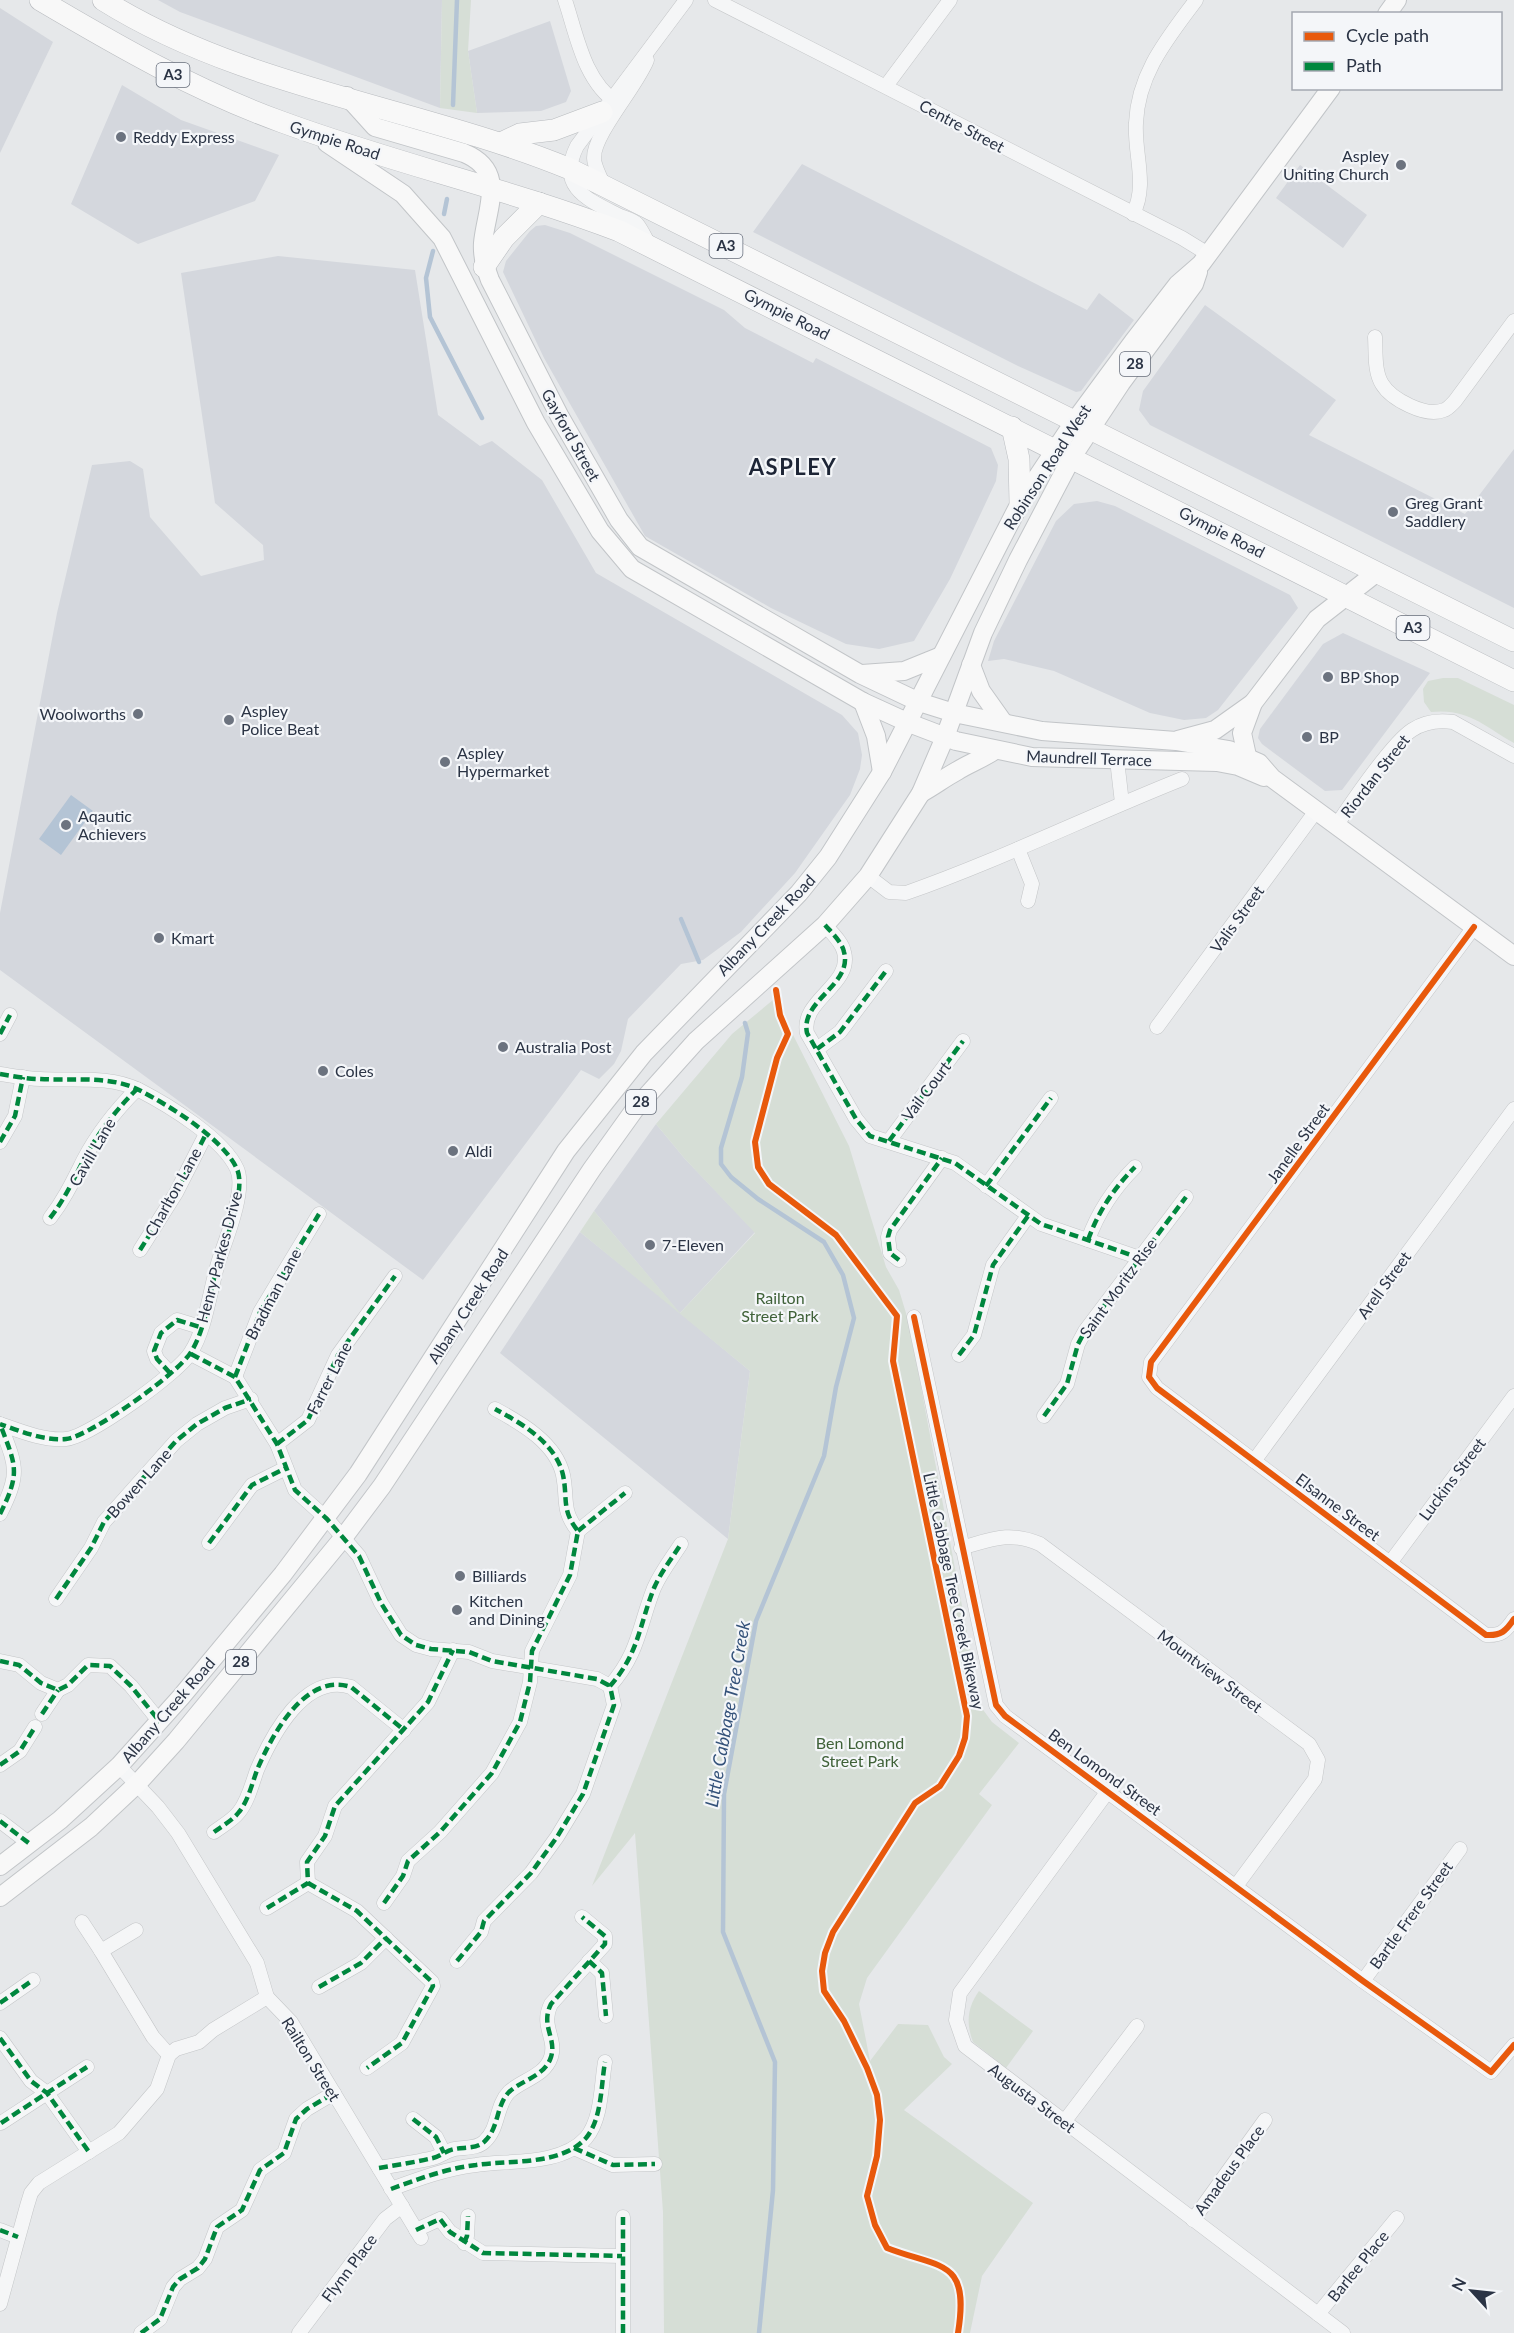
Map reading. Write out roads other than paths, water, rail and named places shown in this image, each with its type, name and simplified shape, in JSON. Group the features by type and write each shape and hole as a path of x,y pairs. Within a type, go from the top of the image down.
{"highway":[{"name":"Gympie Road","path":"40,0 135,56 190,83 313,134 539,203 610,228 650,246 1514,681"},
{"name":"Gympie Road","path":"103,0 207,51 262,71 501,143 570,169 1514,641"},
{"path":"501,143 520,134 554,130 611,106"},
{"path":"484,267 504,238 539,203"},
{"path":"1012,427 1019,459 1020,503"}],"main road":[{"name":"Robinson Road West","path":"909,723 1020,503 1064,453 1082,425 1194,284 1204,259 1330,90"},
{"path":"346,96 375,127 475,158 484,169 492,189"},
{"name":"Gayford Street","path":"313,134 397,189 416,206 442,238 536,423 600,531 620,558 646,578 863,702 909,723"},
{"name":"Gayford Street","path":"492,189 483,242 484,267 560,417 631,538 650,555 860,674 919,702"},
{"name":"Robinson Road West","path":"945,737 971,665 1064,453"},
{"path":"1247,756 1242,733 1253,703 1314,623 1345,595 1376,573"},
{"path":"860,674 904,671 941,656"},
{"path":"971,665 981,691 1003,722"},
{"path":"863,702 876,736 882,772"},
{"name":"Maundrell Terrace","path":"919,702 954,713 1042,731 1176,741 1229,750 1247,756 1264,766 1272,778 1336,826 1514,956"},
{"path":"1176,741 1215,730 1253,703"},
{"name":"Maundrell Terrace","path":"909,723 945,737 995,750 1041,758 1225,763 1257,776 1272,778"},
{"name":"Albany Creek Road","path":"0,1866 30,1844 119,1766 160,1722 327,1520 424,1374 566,1151 648,1048 808,881 846,832 909,723"},
{"name":"Albany Creek Road","path":"0,1897 67,1847 137,1784 176,1741 343,1538 414,1442 592,1169 635,1109 705,1031 825,925 868,876 921,793 945,737"},
{"path":"921,793 941,783 954,772 977,763 995,750"}],"street":[{"path":"565,0 592,79 611,106"},
{"path":"650,246 636,223 593,202 577,190 571,179 570,169 577,146 640,76 653,44 686,0"},
{"name":"Centre Street","path":"715,0 1182,237 1204,259"},
{"path":"886,86 950,0"},
{"path":"1133,214 1140,197 1141,187 1136,135 1140,93 1154,58 1196,0"},
{"path":"603,184 595,163 595,149 611,106"},
{"path":"1375,338 1377,371 1382,384 1391,394 1417,408 1437,411 1444,410 1455,401 1514,321"},
{"name":"Riordan Street","path":"1336,826 1400,740 1422,725 1443,721 1453,722 1514,756"},
{"path":"1117,760 1122,802"},
{"path":"868,876 890,892 903,894 1018,849 1122,802 1182,779"},
{"name":"Valis Street","path":"1157,1027 1316,811"},
{"path":"1018,849 1031,880 1032,892 1028,901"},
{"path":"825,925 844,950 845,959 841,972 809,1012 805,1022 807,1033 856,1119 870,1136 955,1163 1028,1216 1140,1258"},
{"name":"Janelle Street","path":"1149,1377 1151,1362 1474,927"},
{"path":"817,1049 840,1032 886,972"},
{"path":"0,1034 10,1015"},
{"name":"Vail Court","path":"889,1141 963,1041"},
{"name":"Henry Parkes Drive","path":"0,1074 113,1082 137,1089 206,1134 231,1161 237,1170 239,1183 227,1237 191,1354 170,1373 119,1411 76,1437 57,1440 0,1424"},
{"path":"0,1142 15,1116 23,1077"},
{"name":"Cavill Lane","path":"50,1218 72,1187 95,1141 119,1108 137,1089"},
{"path":"986,1185 1052,1098"},
{"name":"Arell Street","path":"1254,1461 1514,1109"},
{"name":"Charlton Lane","path":"140,1250 176,1193 206,1134"},
{"path":"899,1260 890,1253 888,1237 890,1230 942,1158"},
{"path":"1088,1240 1094,1223 1117,1184 1135,1167"},
{"name":"Saint Moritz Rise","path":"1044,1416 1067,1384 1078,1344 1085,1331 1186,1197"},
{"name":"Bradman Lane","path":"235,1377 260,1312 319,1214"},
{"path":"959,1355 974,1335 993,1265 1028,1216"},
{"name":"Farrer Lane","path":"277,1444 308,1420 338,1354 395,1276"},
{"name":"Ben Lomond Street","path":"914,1317 996,1705 1005,1716 1363,1982 1491,2072 1514,2045"},
{"path":"170,1373 157,1359 154,1351 161,1333 177,1320 200,1327"},
{"path":"191,1354 235,1377 251,1399 277,1444 295,1490 327,1520 359,1556 381,1603 400,1635 416,1645 469,1652 492,1661 597,1679 610,1686 615,1706 583,1794 557,1837 531,1873 484,1921 480,1932 457,1961"},
{"name":"Elsanne Street","path":"1149,1377 1157,1388 1486,1635 1497,1636 1506,1631 1514,1619"},
{"name":"Luckins Street","path":"1390,1563 1514,1396"},
{"name":"Bowen Lane","path":"56,1599 91,1548 104,1522 176,1441 197,1424 225,1408 251,1399"},
{"path":"495,1409 542,1440 556,1459 563,1475 564,1502 568,1519 578,1532"},
{"path":"0,1424 15,1467 15,1480 0,1514"},
{"path":"209,1543 252,1485 286,1468"},
{"path":"384,1903 403,1876 408,1861 440,1832 492,1773 519,1722 530,1682 532,1651 570,1575 578,1532 624,1493"},
{"name":"Mountview Street","path":"961,1548 996,1538 1021,1536 1040,1544 1309,1744 1318,1760 1315,1779 1236,1886"},
{"path":"610,1686 623,1672 635,1651 654,1588 681,1544"},
{"path":"308,1883 307,1862 325,1836 335,1806 428,1702 453,1650"},
{"path":"0,1661 19,1665 41,1683 58,1690"},
{"path":"42,1714 58,1690 68,1686 88,1665 110,1666 131,1686 160,1722"},
{"path":"214,1832 238,1814 268,1748 310,1692 326,1684 340,1683 351,1687 404,1730"},
{"path":"0,1764 20,1751 35,1727"},
{"name":"Railton Street","path":"119,1766 172,1825 218,1896 257,1964 267,1997 291,2022 419,2234 440,2218 450,2232 464,2243"},
{"name":"Augusta Street","path":"1108,1791 960,1993 956,2020 964,2046 1343,2333"},
{"path":"0,1821 30,1844"},
{"name":"Bartle Frere Street","path":"1363,1982 1460,1850"},
{"path":"267,1908 308,1883"},
{"path":"308,1883 357,1911 430,1978 433,1986 402,2043 367,2068"},
{"path":"379,2168 436,2157 484,2143 493,2131 508,2093 539,2073 548,2063 552,2045 546,2014 551,2004 605,1944 605,1936 582,1917"},
{"path":"82,1922 153,2037 169,2055"},
{"path":"101,1951 136,1930"},
{"path":"319,1987 361,1963 386,1938"},
{"path":"589,1960 602,1973 606,2016"},
{"path":"0,2003 33,1980"},
{"path":"0,2304 31,2193 39,2183 118,2133 157,2089 169,2055 176,2049 199,2042 213,2030 267,1997"},
{"path":"1064,2122 1137,2026"},
{"path":"0,2038 31,2081 47,2093 89,2152"},
{"path":"391,2189 474,2165 557,2155 574,2148 587,2137 597,2114 604,2062"},
{"path":"1,2122 87,2067"},
{"path":"141,2333 160,2319 173,2287 180,2279 198,2268 205,2259 217,2227 242,2210 260,2170 284,2153 296,2119 307,2109 334,2093"},
{"path":"413,2119 436,2137 444,2153"},
{"name":"Amadeus Place","path":"1192,2220 1265,2120"},
{"path":"574,2148 613,2165 656,2164"},
{"name":"Flynn Place","path":"299,2333 385,2219 402,2206"},
{"path":"468,2216 467,2236 464,2243 483,2253 622,2256"},
{"path":"623,2217 623,2333"},
{"name":"Barlee Place","path":"1318,2314 1397,2218"},
{"path":"0,2230 18,2237"}],"water":[{"name":"Aqautic Achievers","path":"71,795 93,811 61,855 39,839"}],"waterway":[{"name":"Little Cabbage Tree Creek","path":"453,105 457,0"},
{"name":"Little Cabbage Tree Creek","path":"444,214 447,199"},
{"name":"Little Cabbage Tree Creek","path":"433,251 426,278 430,317 482,418"},
{"name":"Little Cabbage Tree Creek","path":"681,919 699,962"},
{"name":"Little Cabbage Tree Creek","path":"745,1023 748,1033 742,1077 721,1148 721,1164 731,1177 758,1199 824,1242 843,1275 854,1318 836,1387 824,1456 756,1621 724,1794 723,1932 775,2062 773,2190 759,2333"}],"place":[{"name":"Reddy Express","path":"121,137"},
{"name":"Aspley Uniting Church","path":"1401,165"},
{"name":"Greg Grant Saddlery","path":"1393,512"},
{"name":"BP Shop","path":"1328,677"},
{"name":"Woolworths","path":"138,714"},
{"name":"Aspley Police Beat","path":"229,720"},
{"name":"BP","path":"1307,737"},
{"name":"Aspley Hypermarket","path":"445,762"},
{"name":"Aqautic Achievers","path":"66,825"},
{"name":"Kmart","path":"159,938"},
{"name":"Australia Post","path":"503,1047"},
{"name":"Coles","path":"323,1071"},
{"name":"Aldi","path":"453,1151"},
{"name":"7-Eleven","path":"650,1245"},
{"name":"Billiards","path":"460,1576"},
{"name":"Kitchen and Dining","path":"457,1610"}],"district":[{"name":"ASPLEY","path":"793,467"}],"park label":[{"name":"Railton Street Park","path":"780,1307"},
{"name":"Ben Lomond Street Park","path":"860,1752"}]}
